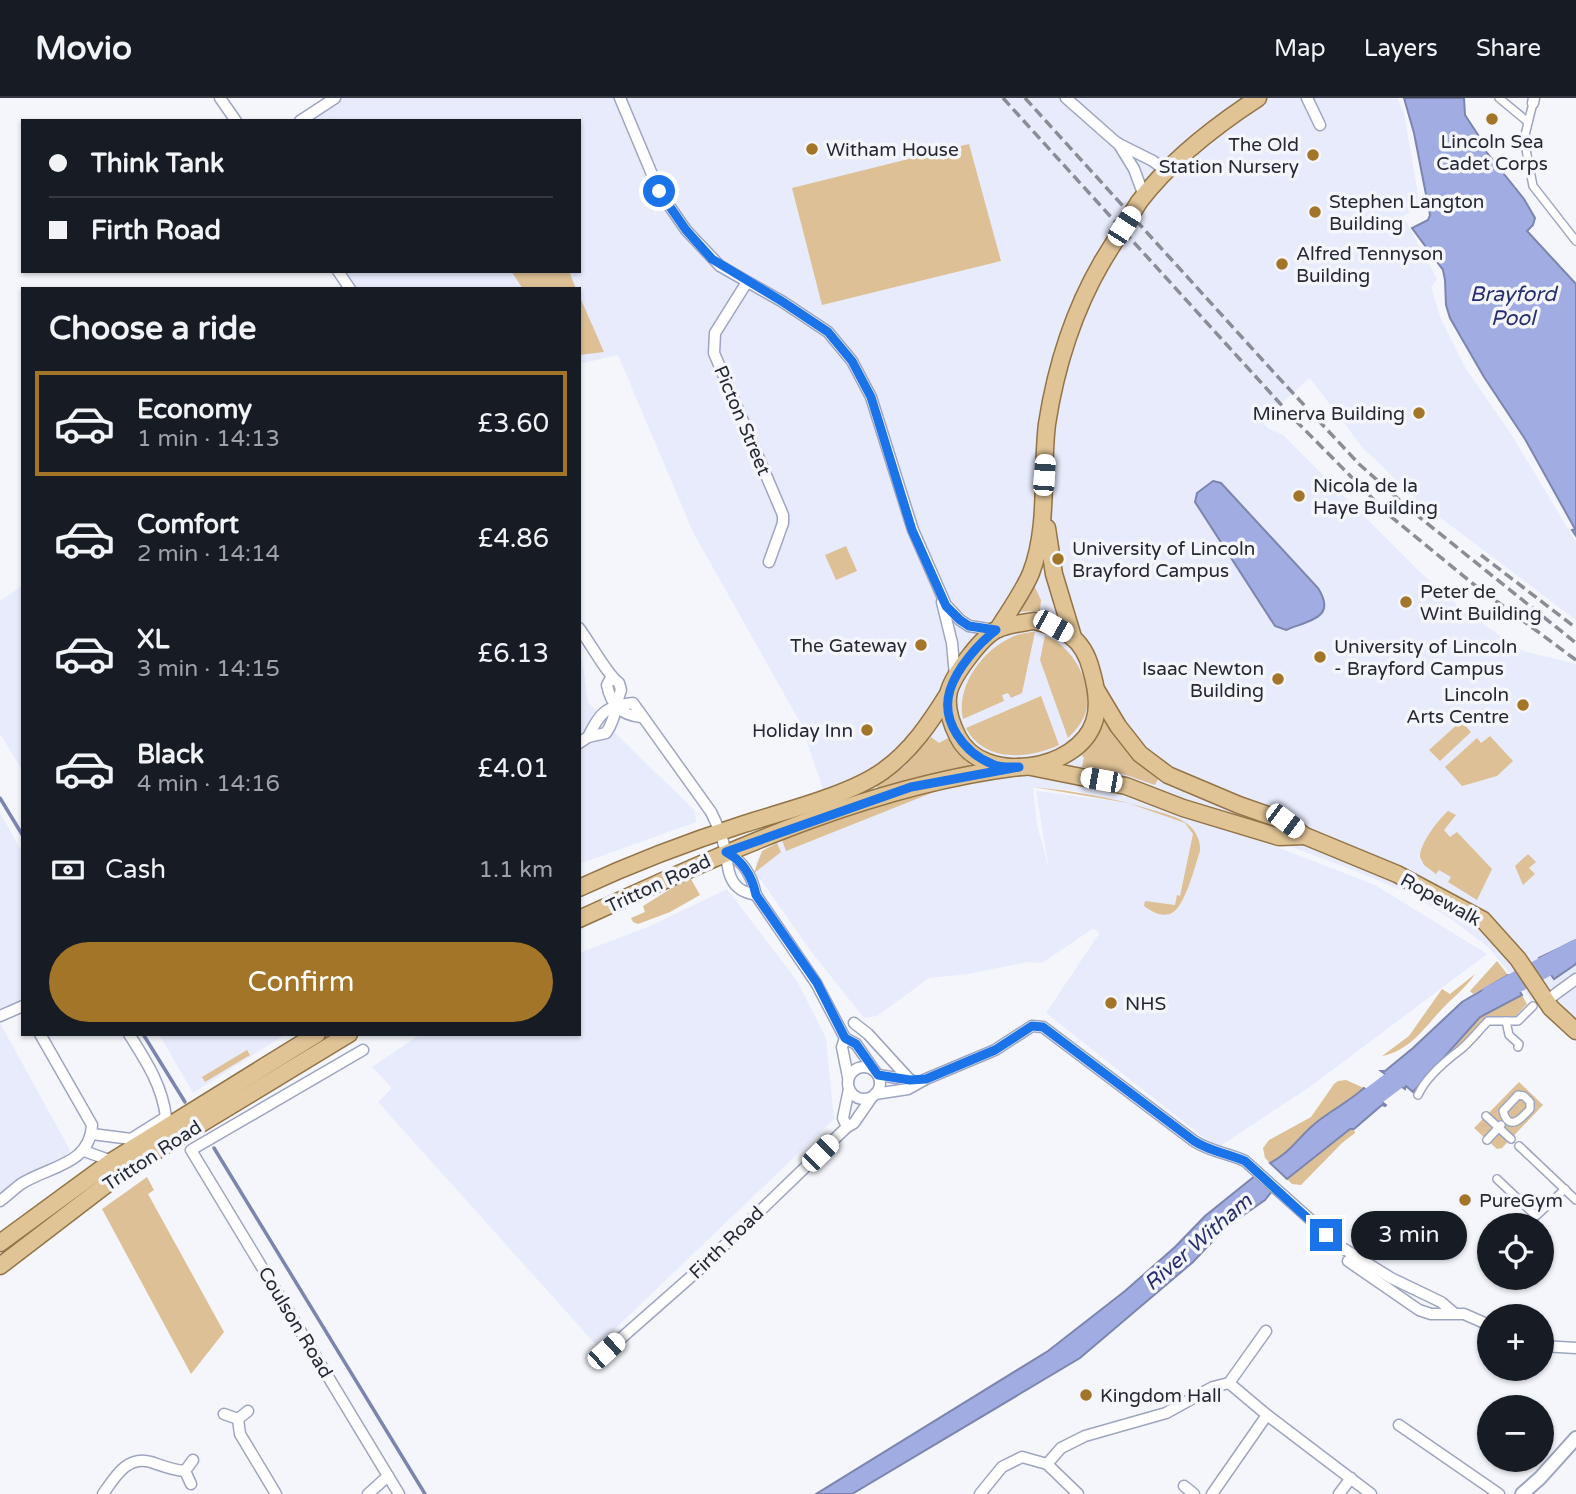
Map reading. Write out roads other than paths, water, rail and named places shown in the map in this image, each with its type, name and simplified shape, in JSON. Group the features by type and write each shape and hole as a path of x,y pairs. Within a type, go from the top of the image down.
{"main road":[{"path":"1043,501 1054,574 1073,637 1090,666 1097,691 1094,723 1083,740 1062,757 1023,767 995,766 972,754 961,742 950,722 952,685 975,649 997,629 1030,574 1039,546 1047,424 1061,356 1079,305 1102,262 1142,199 1166,171 1258,98"},
{"path":"997,629 1034,621 1053,626 1073,637"},
{"name":"Tritton Road","path":"581,887 720,832 829,796 881,772 906,752 928,727 952,685"},
{"name":"Ropewalk","path":"1097,691 1118,726 1140,754 1168,775 1239,806 1285,821 1305,836 1376,864 1444,897 1483,920 1518,959 1539,999 1576,1031"},
{"name":"Tritton Road","path":"581,918 726,852 911,787 1023,767"},
{"name":"Ropewalk","path":"1023,767 1126,786 1183,808 1279,837 1305,836"},
{"path":"581,907 623,891 650,887"},
{"name":"Tritton Road","path":"0,1243 112,1161 314,1036"},
{"name":"Tritton Road","path":"0,1266 128,1168 346,1036"}],"street":[{"path":"220,98 235,119"},
{"path":"303,119 335,98"},
{"path":"620,98 659,191 686,230 712,259 828,332 852,361 871,397 912,530 946,606 969,626 997,629"},
{"path":"1066,98 1117,143 1153,161 1166,171"},
{"path":"1307,98 1320,125"},
{"path":"1499,98 1528,122"},
{"path":"1533,100 1524,139 1533,186 1576,241"},
{"path":"1117,143 1134,169 1142,199"},
{"name":"Picton Street","path":"747,282 715,333 714,353 783,514 783,523 769,562"},
{"path":"941,594 953,643 952,685"},
{"path":"581,631 599,655 611,678 619,683 621,690 615,705"},
{"path":"584,740 600,714 615,705 633,703 711,813 720,832 731,877 740,889 756,895"},
{"path":"726,852 739,859 753,882 756,895 817,983 845,1038 856,1044 876,1072 880,1086 874,1096"},
{"path":"1418,1095 1452,1054 1459,1051 1488,1021 1518,1021 1539,999 1576,979"},
{"path":"0,1016 21,1007"},
{"path":"1506,1021 1509,1035 1518,1047"},
{"path":"854,1023 868,1034 910,1080"},
{"path":"849,1089 859,1098 908,1089 995,1050 1032,1026 1043,1027 1194,1141 1215,1153 1235,1156 1255,1169 1341,1247 1391,1278 1441,1302 1454,1313"},
{"path":"0,1202 21,1184 71,1161 84,1151 92,1134 92,1125 41,1036"},
{"path":"92,1134 131,1139 166,1117 164,1101 155,1076 130,1036"},
{"path":"845,1038 842,1047 849,1089 843,1118 847,1126"},
{"name":"Coulson Road","path":"363,1050 191,1150 399,1494"},
{"path":"848,1077 860,1067 910,1080 926,1079"},
{"path":"1518,1095 1529,1096 1531,1105 1528,1112 1518,1122 1512,1123 1507,1119 1503,1114 1504,1108 1518,1095"},
{"name":"Firth Road","path":"602,1355 702,1267 847,1126 855,1123 874,1096"},
{"path":"1486,1116 1511,1139"},
{"path":"1487,1140 1507,1119"},
{"path":"1519,1146 1576,1200"},
{"path":"84,1151 112,1161"},
{"path":"1497,1179 1536,1216 1565,1189"},
{"path":"1348,1261 1419,1310 1431,1314 1464,1314 1477,1320"},
{"path":"1047,1464 1061,1448 1085,1436 1166,1413 1213,1387 1230,1383 1266,1331"},
{"path":"1554,1347 1576,1348"},
{"path":"1230,1383 1267,1415 1371,1494"},
{"path":"238,1419 248,1411"},
{"path":"224,1414 238,1419"},
{"path":"1212,1494 1267,1415"},
{"path":"238,1419 240,1434 276,1494"},
{"path":"1399,1425 1499,1494"},
{"path":"1522,1494 1576,1438"},
{"path":"980,1494 1002,1467 1022,1457 1047,1464 1078,1494"},
{"path":"185,1471 192,1460"},
{"path":"103,1494 118,1473 132,1462 149,1462 174,1471 185,1471"},
{"path":"185,1471 191,1483"},
{"path":"368,1494 388,1476"},
{"path":"1339,1494 1351,1478"},
{"path":"1531,1494 1540,1478"},
{"path":"1184,1486 1194,1494"}],"water":[{"name":"Brayford Pool","path":"1404,98 1464,98 1465,115 1486,147 1484,149 1524,199 1535,218 1527,231 1576,284 1576,536 1572,530 1575,529 1525,439 1484,377 1450,318 1443,270 1412,228 1428,220 1430,215 1414,133"},
{"path":"1213,481 1221,483 1318,588 1324,606 1318,617 1286,630 1275,626 1195,502 1197,493"},
{"path":"1576,940 1576,964 1554,979 1539,958"},
{"path":"1508,975 1522,995 1480,1017 1413,1092 1381,1071 1385,1071 1413,1048 1462,1002"},
{"path":"1364,1088 1386,1105 1382,1105 1287,1179 1270,1163 1287,1151 1317,1122"},
{"path":"1256,1175 1273,1190 1265,1200 1225,1228 1193,1262 1080,1358 852,1494 816,1494 1048,1351 1125,1291 1205,1216"}],"waterway":[{"path":"0,798 21,833"},
{"name":"River Witham","path":"1491,996 1576,950"},
{"path":"144,1036 185,1102"},
{"name":"River Witham","path":"1352,1112 1416,1064"},
{"path":"214,1148 425,1494"}],"railway":[{"path":"1003,98 1295,420 1389,515 1472,583 1576,660"},
{"path":"1025,98 1359,464 1413,512 1576,643"},
{"path":"1481,555 1576,628"}],"place":[{"name":"Lincoln Sea Cadet Corps","path":"1492,119"},
{"name":"Witham House","path":"812,149"},
{"name":"The Old Station Nursery","path":"1313,155"},
{"name":"Stephen Langton Building","path":"1315,212"},
{"name":"Alfred Tennyson Building","path":"1282,264"},
{"name":"Minerva Building","path":"1419,413"},
{"name":"Nicola de la Haye Building","path":"1299,496"},
{"name":"University of Lincoln Brayford Campus","path":"1058,559"},
{"name":"Peter de Wint Building","path":"1406,602"},
{"name":"The Gateway","path":"921,645"},
{"name":"University of Lincoln - Brayford Campus","path":"1320,657"},
{"name":"Isaac Newton Building","path":"1278,679"},
{"name":"Lincoln Arts Centre","path":"1523,705"},
{"name":"Holiday Inn","path":"867,730"},
{"name":"NHS","path":"1111,1003"},
{"name":"PureGym","path":"1465,1200"},
{"name":"Kingdom Hall","path":"1086,1395"}]}
